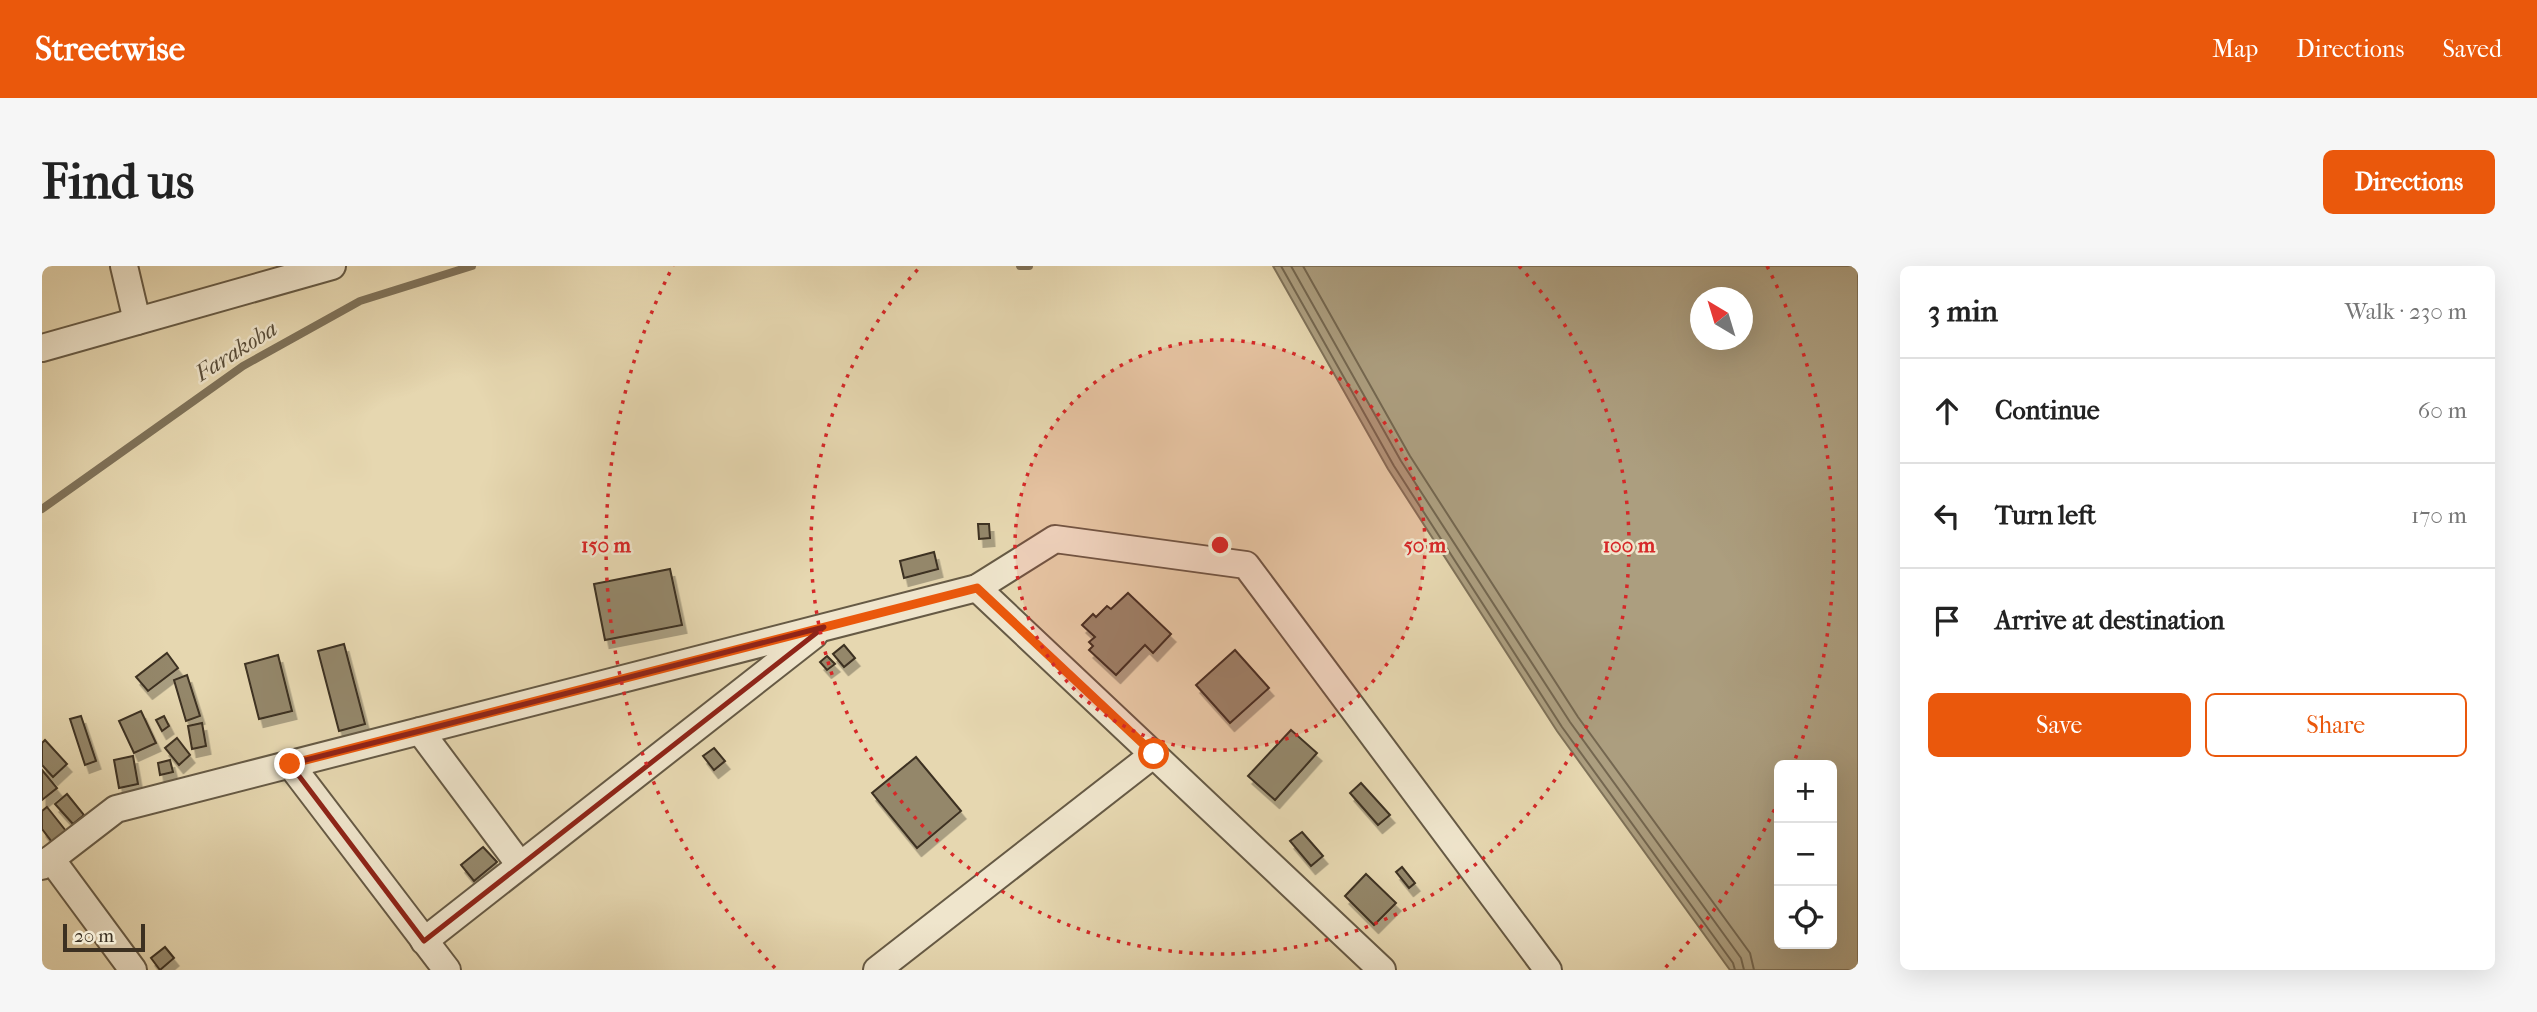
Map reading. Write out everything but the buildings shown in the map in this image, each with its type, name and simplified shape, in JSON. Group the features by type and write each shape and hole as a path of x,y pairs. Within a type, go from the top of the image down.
{"street":[{"path":"124,266 137,321"},
{"path":"42,348 332,266"},
{"path":"133,970 46,863 116,809 977,588 1055,540 1246,565 1548,970"},
{"path":"977,588 1382,970"},
{"path":"424,941 824,627"},
{"path":"420,731 520,865"},
{"path":"877,970 1154,754"},
{"path":"290,764 447,970"}],"highlighted area":[{"path":"824,627 424,941 290,764 420,731"}],"water":[{"path":"1273,266 1858,266 1858,970 1730,970 1557,731 1388,469"}],"waterway":[{"name":"Farakoba","path":"42,509 243,366 360,301 472,266"},
{"name":"Farakoba","path":"1020,266 1029,266"}],"route":[{"path":"290,764 977,588 1154,754"}]}
